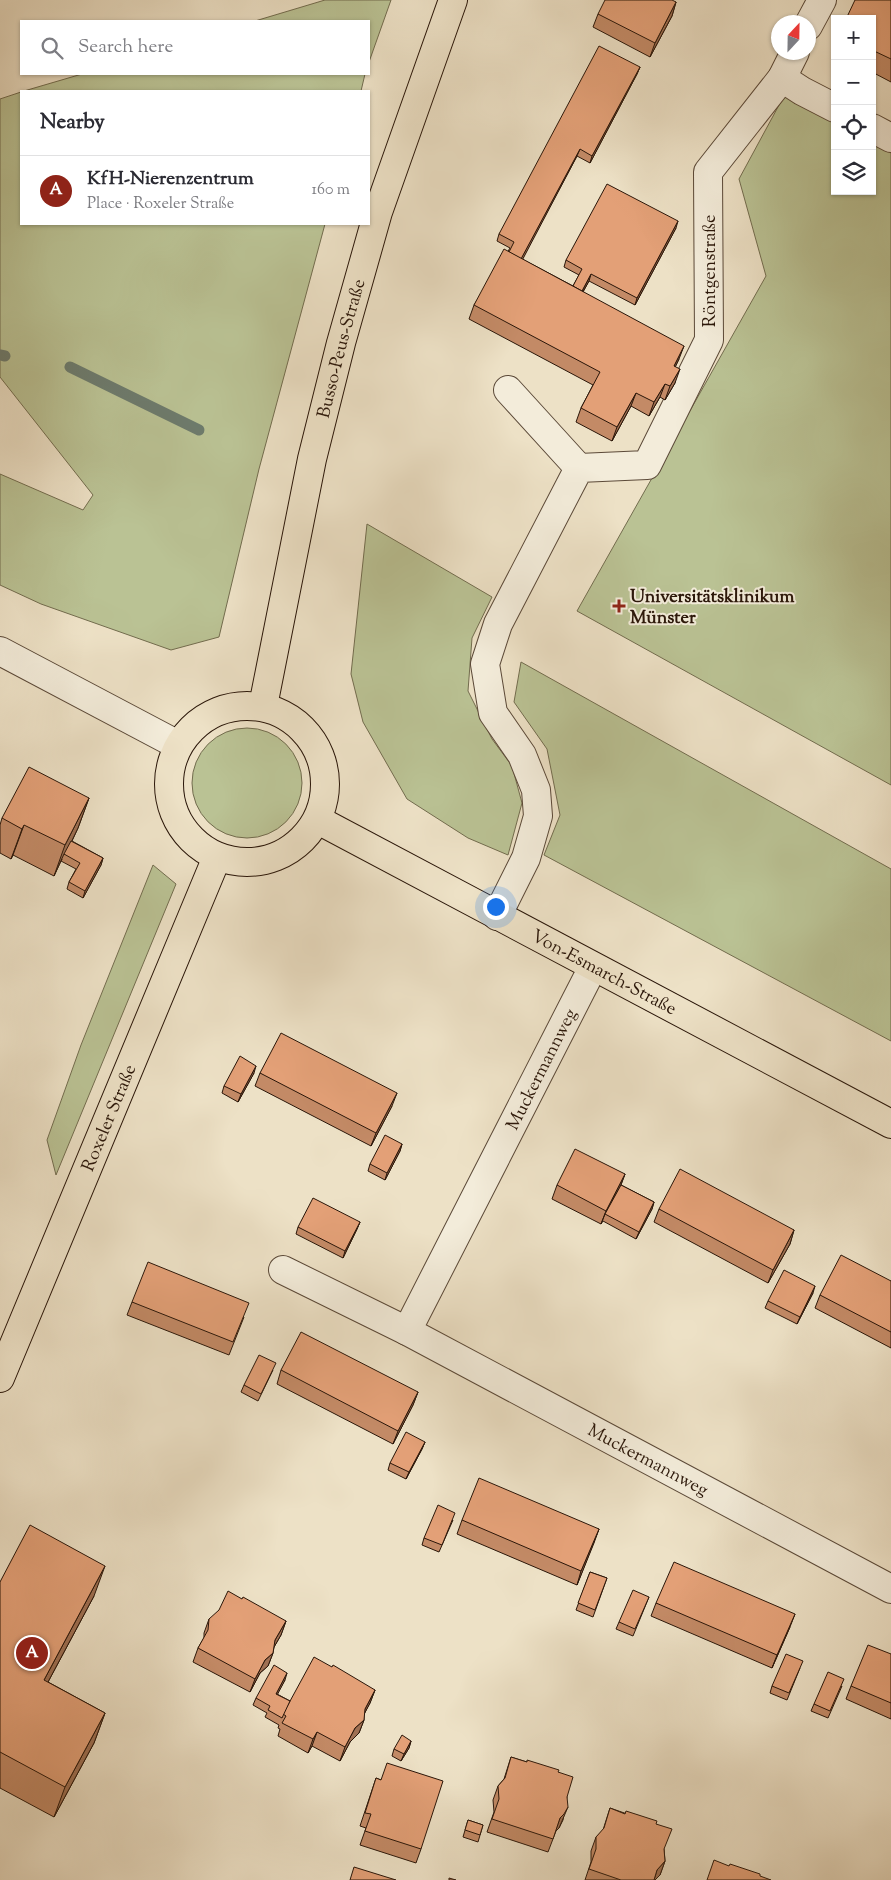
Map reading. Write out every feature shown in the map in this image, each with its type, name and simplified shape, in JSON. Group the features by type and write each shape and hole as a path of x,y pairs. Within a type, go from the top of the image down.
{"main road":[{"name":"Busso-Peus-Straße","path":"263,706 312,460 341,343 378,212 453,0"},
{"path":"228,706 263,706 289,716 310,736 323,759 326,791 318,820 296,846 269,860 243,863 216,857 190,838 174,815 168,782 178,746 198,722 228,706"},
{"name":"Von-Esmarch-Straße","path":"318,820 891,1124"},
{"name":"Roxeler Straße","path":"0,1378 216,857"}],"street":[{"path":"814,15 822,0"},
{"name":"Röntgenstraße","path":"579,468 647,465 709,340 708,172 782,78 791,60"},
{"path":"782,78 831,106"},
{"path":"876,130 891,138"},
{"path":"497,916 526,858 538,816 536,790 522,755 493,713 485,664 498,624 579,468 508,390"},
{"path":"0,651 178,746"},
{"name":"Muckermannweg","path":"407,1330 593,967"},
{"name":"Muckermannweg","path":"283,1270 407,1330 891,1589"}],"green space":[{"path":"325,0 391,0 370,59 370,20 258,20"},
{"path":"79,75 365,75 361,90 27,90"},
{"path":"20,92 20,225 325,225 259,469 219,637 171,650 41,604 0,585 0,474 83,510 93,495 0,377 0,99"},
{"path":"785,94 831,120 831,195 876,195 876,145 891,153 891,785 577,611 766,276 739,179"},
{"path":"367,524 492,597 472,638 468,691 492,739 512,766 522,803 508,855 468,838 407,799 363,722 351,674"},
{"path":"521,662 891,869 891,1041 544,855 560,815 547,749 514,702"},
{"path":"247,728 268,732 286,744 298,762 302,783 298,804 286,822 268,834 247,838 226,834 208,822 196,804 192,783 196,762 208,744 226,732"},
{"path":"153,865 176,884 56,1175 47,1140 81,1045"}],"building":[{"path":"605,0 672,0 676,2 655,43 598,14"},
{"path":"855,0 891,0 891,59 876,52 876,15 848,15"},
{"path":"599,46 640,67 592,156 580,149 521,259 509,252 514,242 499,234"},
{"path":"607,184 678,221 637,298 591,274 582,291 573,286 582,269 566,260"},
{"path":"504,249 684,346 674,366 680,369 670,386 665,384 654,402 636,393 617,427 581,408 600,372 474,305"},
{"path":"29,767 89,798 65,845 24,825 22,829 2,818"},
{"path":"71,841 103,858 85,891 69,882 80,863 64,854"},
{"path":"281,1033 397,1093 376,1133 260,1073"},
{"path":"240,1056 256,1066 241,1094 224,1086"},
{"path":"385,1135 402,1144 387,1173 370,1164"},
{"path":"575,1149 625,1174 606,1211 557,1185"},
{"path":"680,1169 794,1230 773,1270 659,1209"},
{"path":"621,1185 654,1202 639,1232 605,1214"},
{"path":"313,1198 360,1222 345,1251 298,1227"},
{"path":"841,1255 891,1281 891,1332 820,1295"},
{"path":"148,1262 249,1303 233,1342 132,1302"},
{"path":"784,1270 815,1286 800,1317 768,1301"},
{"path":"301,1332 418,1392 398,1431 281,1370"},
{"path":"259,1355 276,1363 261,1394 244,1385"},
{"path":"406,1432 425,1442 409,1472 390,1463"},
{"path":"479,1478 599,1529 581,1571 462,1520"},
{"path":"438,1505 455,1513 442,1545 424,1538"},
{"path":"30,1525 105,1566 44,1680 105,1713 65,1787 0,1752 0,1582"},
{"path":"674,1562 795,1614 777,1655 656,1603"},
{"path":"590,1572 607,1578 595,1610 578,1603"},
{"path":"633,1590 649,1597 635,1629 619,1622"},
{"path":"228,1591 242,1599 243,1597 286,1621 275,1640 273,1653 265,1660 255,1679 198,1648 208,1630 209,1619 219,1610"},
{"path":"868,1645 891,1654 891,1703 851,1686"},
{"path":"786,1654 803,1661 789,1693 772,1686"},
{"path":"314,1657 332,1667 333,1665 375,1690 365,1709 364,1720 355,1728 345,1747 317,1732 313,1739 282,1723 286,1716 283,1714"},
{"path":"274,1665 287,1673 276,1694 290,1701 282,1718 268,1710 270,1706 256,1698"},
{"path":"828,1672 844,1679 830,1711 814,1704"},
{"path":"402,1735 411,1741 404,1754 394,1749"},
{"path":"511,1757 559,1770 558,1772 573,1777 567,1797 568,1807 560,1818 553,1839 492,1819 499,1799 498,1786 505,1778"},
{"path":"387,1763 443,1781 421,1849 365,1831 371,1814 365,1813 376,1778 381,1780"},
{"path":"610,1808 625,1814 626,1811 657,1821 656,1824 672,1829 664,1849 665,1861 657,1870 654,1880 621,1880 589,1869 596,1849 596,1837 604,1828"},
{"path":"468,1820 483,1825 480,1835 465,1830"},
{"path":"714,1860 760,1874 760,1876 771,1880 707,1880"},
{"path":"354,1867 396,1880 350,1880"}],"waterway":[{"path":"0,355 5,356"},
{"path":"70,367 199,430"}],"place":[{"name":"Universitätsklinikum Münster","path":"619,606"},
{"name":"KfH-Nierenzentrum","path":"32,1653"}]}
